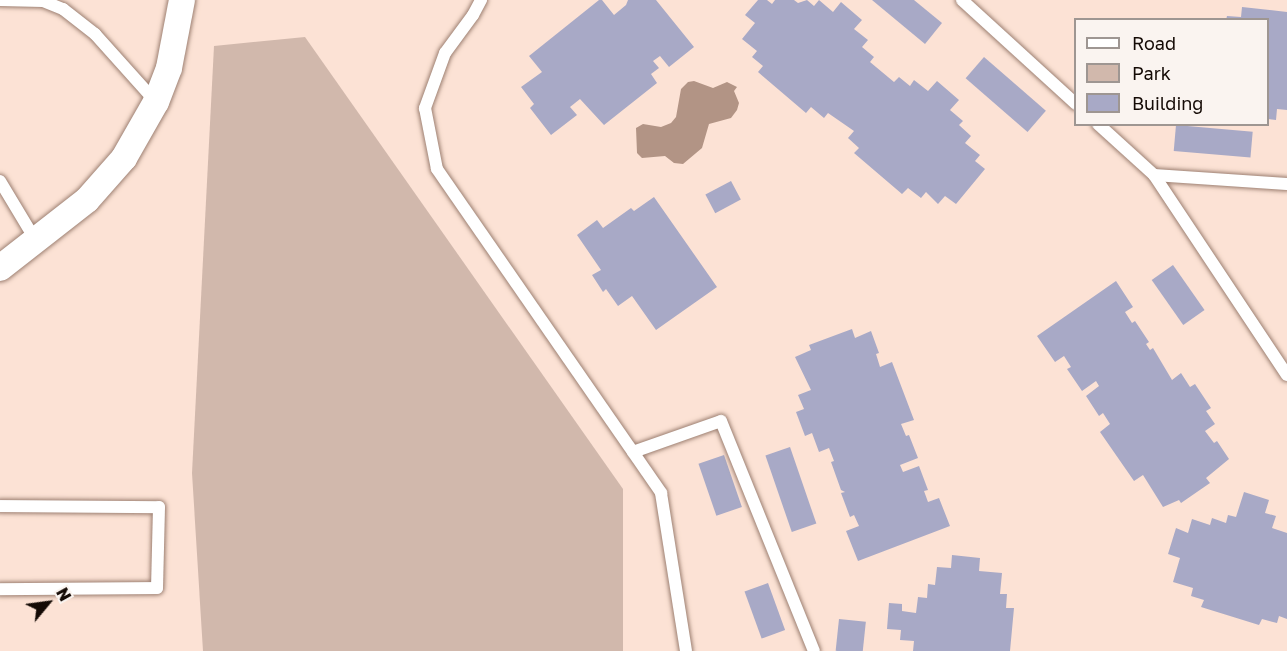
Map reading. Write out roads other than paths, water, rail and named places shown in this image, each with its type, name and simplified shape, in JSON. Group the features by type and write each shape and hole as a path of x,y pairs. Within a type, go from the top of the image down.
{"street":[{"path":"0,268 87,200 111,174 138,136 156,102 169,68 182,1"}],"lane":[{"path":"0,0 43,1 63,9 95,34 156,102"},
{"path":"481,0 473,15 445,52 425,108 437,169 661,493 686,651"},
{"path":"962,0 1074,102"},
{"path":"1100,126 1154,175 1287,375"},
{"path":"1154,175 1287,184"},
{"path":"0,181 36,241"},
{"path":"633,452 721,421 814,651"},
{"path":"0,506 159,507 157,588 0,589"}]}
